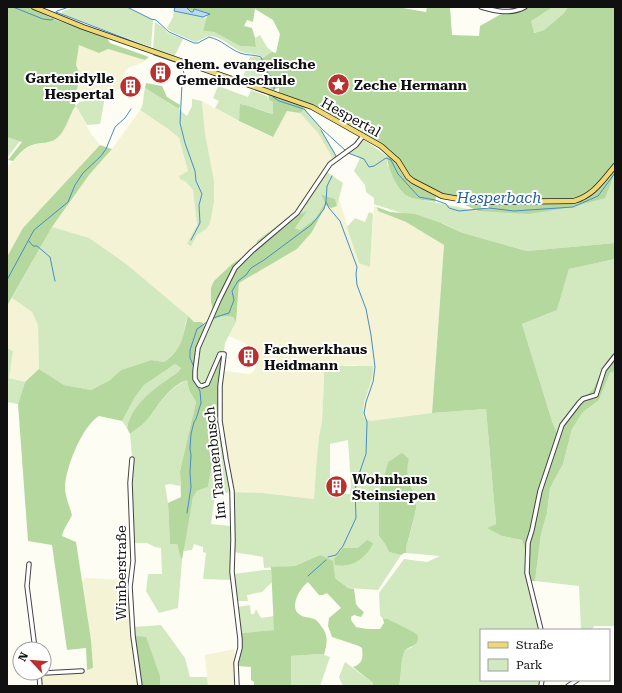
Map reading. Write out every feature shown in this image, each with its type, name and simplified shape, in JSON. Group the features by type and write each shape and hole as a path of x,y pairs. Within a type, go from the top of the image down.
{"main road":[{"name":"Hespertal","path":"34,7 103,34 312,108 387,150 398,161 408,177 421,186 442,196 476,202 574,201 584,198 593,192 615,166"}],"street":[{"path":"481,7 503,12 525,7"},
{"name":"Im Tannenbusch","path":"237,686 236,663 240,648 240,639 232,572 232,491 220,409 220,386 224,354 220,354 206,384 202,386 199,385 196,379 195,370 197,351 205,329 235,268 252,251 297,214 330,164 348,152 363,136"},
{"path":"541,629 527,573 528,543 540,491 562,425 579,403 584,399 596,395 604,370 615,356"},
{"name":"Wimberstraße","path":"132,459 130,483 134,561 130,587 133,636 140,686"},
{"path":"29,564 27,586 34,641"},
{"path":"52,672 82,670"}],"green space":[{"path":"7,7 29,7 56,20 106,37 110,43 149,57 145,60 108,49 99,53 79,45 76,65 80,75 73,100 76,106 65,128 54,140 29,146 13,161 8,160 22,142 7,137"},
{"path":"74,7 124,7 153,20 151,47 61,14 63,11"},
{"path":"186,7 397,7 426,12 427,7 450,7 452,35 479,36 480,26 501,14 513,13 529,7 553,7 531,21 534,33 544,30 563,14 568,7 615,7 615,173 605,198 572,207 529,214 478,211 423,185 407,173 396,156 389,149 327,112 311,104 279,94 279,88 271,90 270,82 262,70 260,58 263,58 272,52 276,53 280,34 273,20 255,9 253,22 247,20 244,26 252,28 256,47 240,46 214,32 203,31 207,16 209,14 194,9 194,13 190,12"},
{"path":"553,7 568,7 563,14 544,30 533,33 530,21"},
{"path":"174,11 207,18 203,31 214,32 240,46 256,47 255,38 260,35 267,47 273,52 263,58 258,55 242,52 218,38 210,36 195,42 170,31 167,28 173,17"},
{"path":"155,22 164,28 168,33 183,39 174,57 153,49"},
{"path":"79,44 99,53 108,49 145,60 125,71 123,85 120,89 104,96 72,100 75,96 80,75 76,65"},
{"path":"256,56 260,58 262,70 270,82 271,90 242,80 250,57"},
{"path":"146,83 162,86 167,97 180,105 179,109 145,88"},
{"path":"218,86 248,97 251,90 267,96 269,100 273,102 273,114 241,104 239,121 215,108 219,101 213,98"},
{"path":"145,88 179,109 187,116 192,106 192,99 202,101 205,134 214,181 214,202 210,223 206,229 197,235 191,246 187,244 197,225 193,190 186,182 180,179 179,176 188,171 179,138 170,130 140,110 143,103"},
{"path":"268,93 303,106 303,111 300,113 287,111 273,137 239,121 240,104 273,114 273,102 269,100"},
{"path":"105,97 100,124 87,125 76,106 79,102"},
{"path":"202,101 230,117 272,137 287,111 300,113 318,133 333,159 301,205 256,246 211,302 213,310 206,329 194,322 125,263 89,239 52,227 89,175 112,149 140,110 171,130 179,138 188,171 180,176 193,190 197,225 188,244 191,245 197,235 205,229 205,134"},
{"path":"76,106 91,134 100,145 23,228 7,257 7,167 31,145 50,142 64,129"},
{"path":"303,106 307,108 306,110 321,128 338,158 333,159 318,133 300,113 303,111"},
{"path":"7,137 20,141 7,158"},
{"path":"364,140 387,156 387,164 408,197 478,211 572,207 580,205 612,181 615,173 615,243 527,251 463,233 442,223 441,225 376,205 374,204 374,198 366,192 365,185 354,171 360,158 349,153"},
{"path":"100,145 112,149 89,175 52,227 7,306 7,257 23,228"},
{"path":"387,156 395,161 406,179 436,196 435,202 412,198 405,194 394,179 387,161"},
{"path":"327,172 343,183 337,206 335,199 322,194 325,203 315,219 300,230 295,228 306,212 299,214"},
{"path":"321,194 335,199 337,206 331,208 326,205 312,232 297,249 239,283 236,322 233,317 225,316 211,322 206,329 213,310 211,302 211,288 214,281 232,264 248,254 256,246 257,241 285,220 307,211 295,228 300,230 315,219 325,203"},
{"path":"339,199 359,262 370,267 374,206 377,207 378,211 406,222 444,245 432,413 370,421 364,418 363,412 365,402 356,365 339,366 321,363 324,366 322,422 319,436 314,499 262,493 231,492 222,420 223,371 250,374 254,371 257,365 257,349 229,336 236,322 239,283 297,249 312,232 326,205 337,206"},
{"path":"377,207 390,212 415,214 441,223 463,233 527,251 615,243 615,259 569,269 557,310 522,324 557,433 567,415 593,389 607,360 615,352 615,371 610,373 599,400 583,412 572,429 563,464 550,488 547,513 541,534 535,581 530,581 525,564 525,551 522,540 502,536 487,528 496,524 486,409 432,413 444,245 406,222 378,211"},
{"path":"369,212 373,214 370,267 359,263 347,227 355,218 365,222"},
{"path":"52,227 89,238 125,263 188,316 182,341 172,355 164,362 151,360 121,370 110,380 91,390 64,385 39,369 38,325 32,312 12,298"},
{"path":"615,259 615,352 607,360 593,389 567,415 557,433 522,324 557,310 569,269"},
{"path":"12,298 32,312 38,325 39,369 25,382 9,378 13,351 7,348 7,306"},
{"path":"226,315 233,317 236,322 225,343 224,351 220,353 206,383 202,385 198,380 196,373 196,364 197,355 203,336 211,321"},
{"path":"188,316 194,322 202,322 206,328 201,337 194,370 198,386 204,387 219,357 222,358 219,423 208,487 197,491 193,497 182,560 177,544 170,544 168,503 181,497 180,471 196,402 189,390 187,380 174,387 147,420 130,434 127,428 134,410 140,403 154,389 178,372 181,368 175,364 144,385 135,397 122,421 99,416 93,421 81,438 68,470 65,491 72,515 62,536 76,542 91,640 93,668 87,670 86,648 67,650 52,545 28,541 18,404 25,382 39,369 64,385 91,390 110,380 121,370 151,360 164,362 171,357 179,347"},
{"path":"7,348 13,351 9,378 25,382 18,404 7,402"},
{"path":"320,362 339,366 373,366 373,373 365,398 363,411 364,418 370,421 432,413 486,409 496,524 488,528 502,536 522,540 525,551 525,564 542,629 480,629 480,681 544,681 544,685 551,686 399,686 403,654 405,650 412,647 417,634 400,627 391,620 383,619 380,615 379,593 404,559 427,562 440,556 406,553 416,505 407,474 409,459 402,454 388,462 379,494 379,536 389,552 401,555 378,590 348,588 335,578 320,555 295,566 264,568 263,557 233,552 232,580 203,579 206,553 203,552 203,547 194,544 192,550 184,551 184,543 193,497 197,491 208,487 219,423 232,492 262,493 314,499 319,436 322,422 324,366","holes":["348,440 351,485 350,494 333,494 330,477 330,444","231,492 231,526 211,524 215,495"]},
{"path":"175,364 181,368 178,372 154,389 140,403 134,410 127,428 122,421 135,397 144,385"},
{"path":"615,371 615,626 594,626 592,629 581,629 579,586 535,581 541,534 547,513 550,488 563,464 572,429 583,412 599,400 610,373"},
{"path":"187,380 189,390 196,402 180,471 180,486 170,484 165,485 168,503 170,543 177,544 182,560 178,608 159,613 146,591 148,574 162,574 161,548 147,543 134,543 130,434 145,422 164,397 174,388"},
{"path":"402,453 409,459 407,473 415,499 416,508 406,553 401,555 389,552 379,536 379,494 388,462"},
{"path":"367,540 373,543 366,554 359,560 347,565 335,565 334,559 343,548 358,548"},
{"path":"320,555 333,561 335,578 348,588 354,589 356,604 364,612 361,617 354,615 351,617 351,620 356,627 380,629 384,623 383,619 388,619 417,634 417,643 405,650 403,654 399,686 373,686 373,683 353,667 359,664 362,660 362,648 332,637 328,626 329,618 341,608 327,593 319,595 308,582 299,593 295,602 295,607 299,614 315,619 324,629 327,640 324,655 291,656 291,686 254,686 254,682 251,680 251,667 237,666 241,633 274,630 271,567 295,566"},
{"path":"271,570 272,582 262,592 247,595 248,601 238,601 234,574"},
{"path":"85,578 128,580 139,686 43,686 42,681 52,681 52,673 87,670 91,640 81,582"},
{"path":"249,605 251,614 254,614 256,609 261,618 274,616 274,630 241,633 238,607"},
{"path":"161,625 185,658 190,677 207,677 208,686 160,686 160,676 134,636 133,627"},
{"path":"134,636 146,637 160,676 160,686 141,686 139,662"},
{"path":"234,649 237,686 208,686 205,655"},
{"path":"321,654 330,657 320,686 291,686 291,656"},
{"path":"345,662 373,683 373,686 343,686 339,677"}],"water":[{"path":"175,7 186,7 191,12 193,12 194,9 210,14 203,17 174,11"}],"waterway":[{"name":"Hesperbach","path":"13,7 43,19 53,19"},
{"name":"Hesperbach","path":"56,13 57,11 69,7"},
{"name":"Hesperbach","path":"127,7 156,20 169,32 194,43 198,43 209,37 218,40 240,53 261,57 266,70 273,81 274,90"},
{"path":"56,12 150,48"},
{"path":"154,55 184,65"},
{"path":"183,69 184,74 180,123 195,171 196,181 202,194 199,205 200,223 191,240"},
{"name":"Hesperbach","path":"273,97 279,101 304,109 321,128 346,151"},
{"path":"7,280 34,230 68,202 75,185 83,173 101,156 106,149 115,127 125,118 131,109"},
{"path":"321,130 336,156 335,158"},
{"name":"Hesperbach","path":"348,153 364,159 369,167 374,166 386,158 391,160 398,174 419,197 435,200 446,204 449,208 459,211 489,208 514,211 573,207 598,196 615,173"},
{"path":"213,318 229,313 234,300 232,291 238,281 246,275 251,268 311,225 317,218 324,209 327,186 332,176"},
{"path":"326,202 340,221 357,267 357,285 366,309 375,367 373,382 364,413 367,422 366,454 355,489 356,518 343,546 336,555 328,557"},
{"path":"29,241 33,246 37,246 50,257 55,281"},
{"path":"194,367 190,358 190,350 197,329 207,322"},
{"path":"187,513 191,487 191,434 201,403 200,391 197,385"},
{"path":"308,576 326,560"}],"place":[{"name":"ehem. evangelische Gemeindeschule","path":"160,72"},
{"name":"Zeche Hermann","path":"338,85"},
{"name":"Gartenidylle Hespertal","path":"130,86"},
{"name":"Fachwerkhaus Heidmann","path":"249,357"},
{"name":"Wohnhaus Steinsiepen","path":"337,487"}]}
